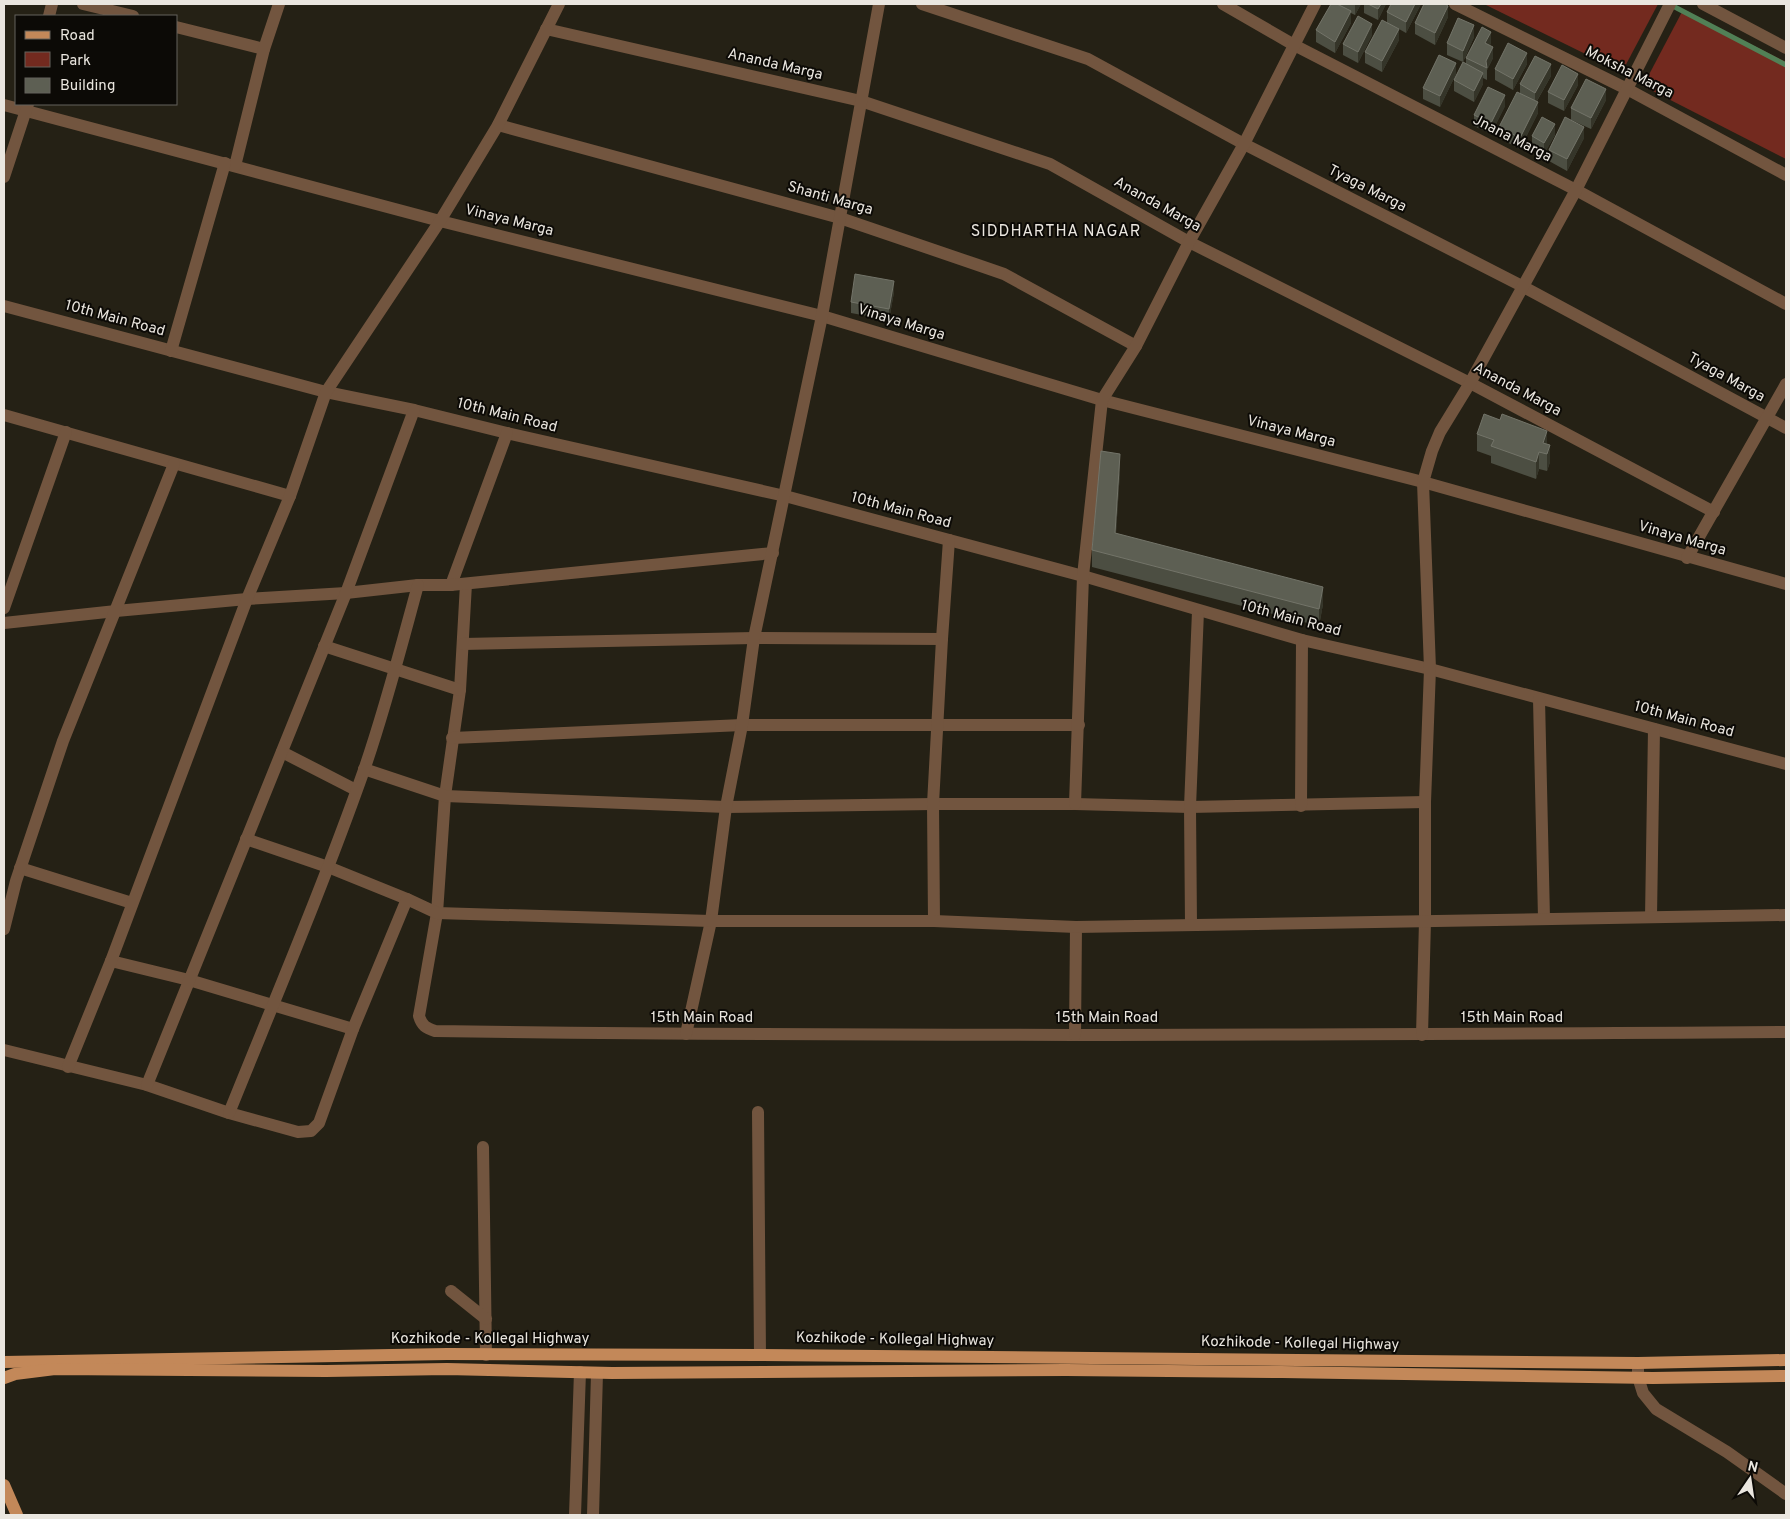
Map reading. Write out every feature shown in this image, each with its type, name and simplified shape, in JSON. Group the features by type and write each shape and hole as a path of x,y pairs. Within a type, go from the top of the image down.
{"main road":[{"name":"Kozhikode - Kollegal Highway","path":"4,1362 398,1355 760,1355 1638,1363 1786,1360"},
{"path":"4,1378 15,1374 55,1370 326,1371 447,1369 597,1373 1066,1370 1638,1377 1786,1376"},
{"path":"4,1485 17,1515"}],"street":[{"path":"83,4 129,15"},
{"path":"171,351 279,4"},
{"path":"68,1067 111,961 247,598 290,496 326,392 440,221 498,125 558,4"},
{"path":"686,1034 711,920 726,808 742,725 754,638 822,316 879,4"},
{"name":"Tyaga Marga","path":"922,4 1088,59 1244,144 1522,286 1786,428"},
{"name":"Jnana Marga","path":"1224,4 1294,45 1576,190 1786,304"},
{"path":"1075,804 1083,576 1102,400 1136,346 1189,242 1244,144 1315,4"},
{"name":"Moksha Marga","path":"1455,4 1627,89 1786,175"},
{"path":"1703,4 1786,48"},
{"path":"1422,1035 1425,920 1425,802 1430,669 1423,482 1440,432 1470,383 1576,190 1668,9"},
{"path":"178,28 264,49"},
{"name":"Ananda Marga","path":"546,29 861,101 1050,164 1189,242 1470,383 1714,512"},
{"name":"Vinaya Marga","path":"4,105 27,107 230,165 440,221 822,316 1102,400 1423,482 1687,558 1786,584"},
{"path":"4,177 27,107"},
{"name":"Shanti Marga","path":"498,125 840,218 1004,274 1136,346"},
{"name":"10th Main Road","path":"4,306 326,392 414,410 785,496 1083,576 1302,640 1430,669 1786,764"},
{"path":"1687,558 1786,384"},
{"path":"147,1085 346,593 414,410"},
{"path":"4,415 290,496"},
{"path":"4,608 66,432"},
{"path":"451,585 507,433"},
{"path":"4,929 20,868 63,741 174,464"},
{"path":"934,921 933,804 948,540"},
{"path":"4,623 247,598 346,593 418,585 466,584 772,553"},
{"path":"437,913 445,796 460,690 466,584"},
{"path":"229,1113 328,867 364,768 395,669 418,585"},
{"path":"1191,925 1190,807 1198,611"},
{"path":"463,644 754,638 942,639"},
{"path":"1301,806 1302,640"},
{"path":"324,646 460,690"},
{"path":"1539,699 1544,918"},
{"path":"452,738 742,725 1079,725"},
{"path":"1651,917 1654,729"},
{"path":"282,752 356,790"},
{"path":"364,768 445,796 726,808 933,804 1075,804 1190,807 1425,802"},
{"path":"246,839 328,867 437,913 711,920 934,921 1076,927 1786,915"},
{"path":"20,868 132,903"},
{"path":"4,1050 147,1085 229,1113 298,1132 315,1129 407,899"},
{"name":"15th Main Road","path":"437,913 419,1016 421,1024 435,1031 686,1034 1422,1035 1786,1032"},
{"path":"1075,1034 1076,927"},
{"path":"111,961 189,980 354,1029"},
{"path":"758,1112 760,1355"},
{"path":"483,1147 486,1356"},
{"path":"451,1291 486,1319"},
{"path":"1638,1363 1638,1377 1642,1393 1656,1409 1727,1452 1786,1494"},
{"path":"575,1515 580,1372"},
{"path":"593,1515 597,1373"}],"green space":[{"path":"1484,4 1658,4 1622,72"},
{"path":"1683,10 1786,62 1786,159 1643,86"}],"building":[{"path":"1331,4 1337,4 1351,11 1335,42 1316,30"},
{"path":"1368,4 1381,4 1378,9"},
{"path":"1391,4 1415,4 1406,22 1387,12"},
{"path":"1424,4 1445,4 1448,6 1435,33 1415,23"},
{"path":"1358,16 1372,24 1358,52 1343,44"},
{"path":"1458,18 1474,25 1463,51 1447,43"},
{"path":"1382,20 1399,29 1382,61 1365,52"},
{"path":"1482,27 1491,32 1485,43 1493,47 1486,61 1487,68 1466,58"},
{"path":"1508,43 1527,53 1513,79 1495,69"},
{"path":"1439,55 1456,63 1440,96 1423,88"},
{"path":"1535,56 1551,64 1535,93 1520,84"},
{"path":"1463,62 1483,73 1474,91 1454,80"},
{"path":"1562,65 1578,74 1564,100 1548,92"},
{"path":"1586,79 1606,89 1591,118 1571,108"},
{"path":"1488,87 1505,95 1491,123 1474,115"},
{"path":"1517,92 1538,102 1520,138 1499,127"},
{"path":"1542,117 1555,124 1544,143 1532,136"},
{"path":"1565,117 1584,127 1567,159 1549,150"},
{"path":"855,274 894,281 889,309 851,302"},
{"path":"1484,414 1500,420 1502,414 1547,431 1543,443 1550,445 1547,454 1539,452 1536,462 1491,446 1494,440 1477,434"},
{"path":"1101,451 1120,454 1115,533 1323,587 1319,609 1092,550"}],"waterway":[{"path":"1669,4 1786,65"}],"district":[{"name":"SIDDHARTHA NAGAR","path":"1056,232"}]}
